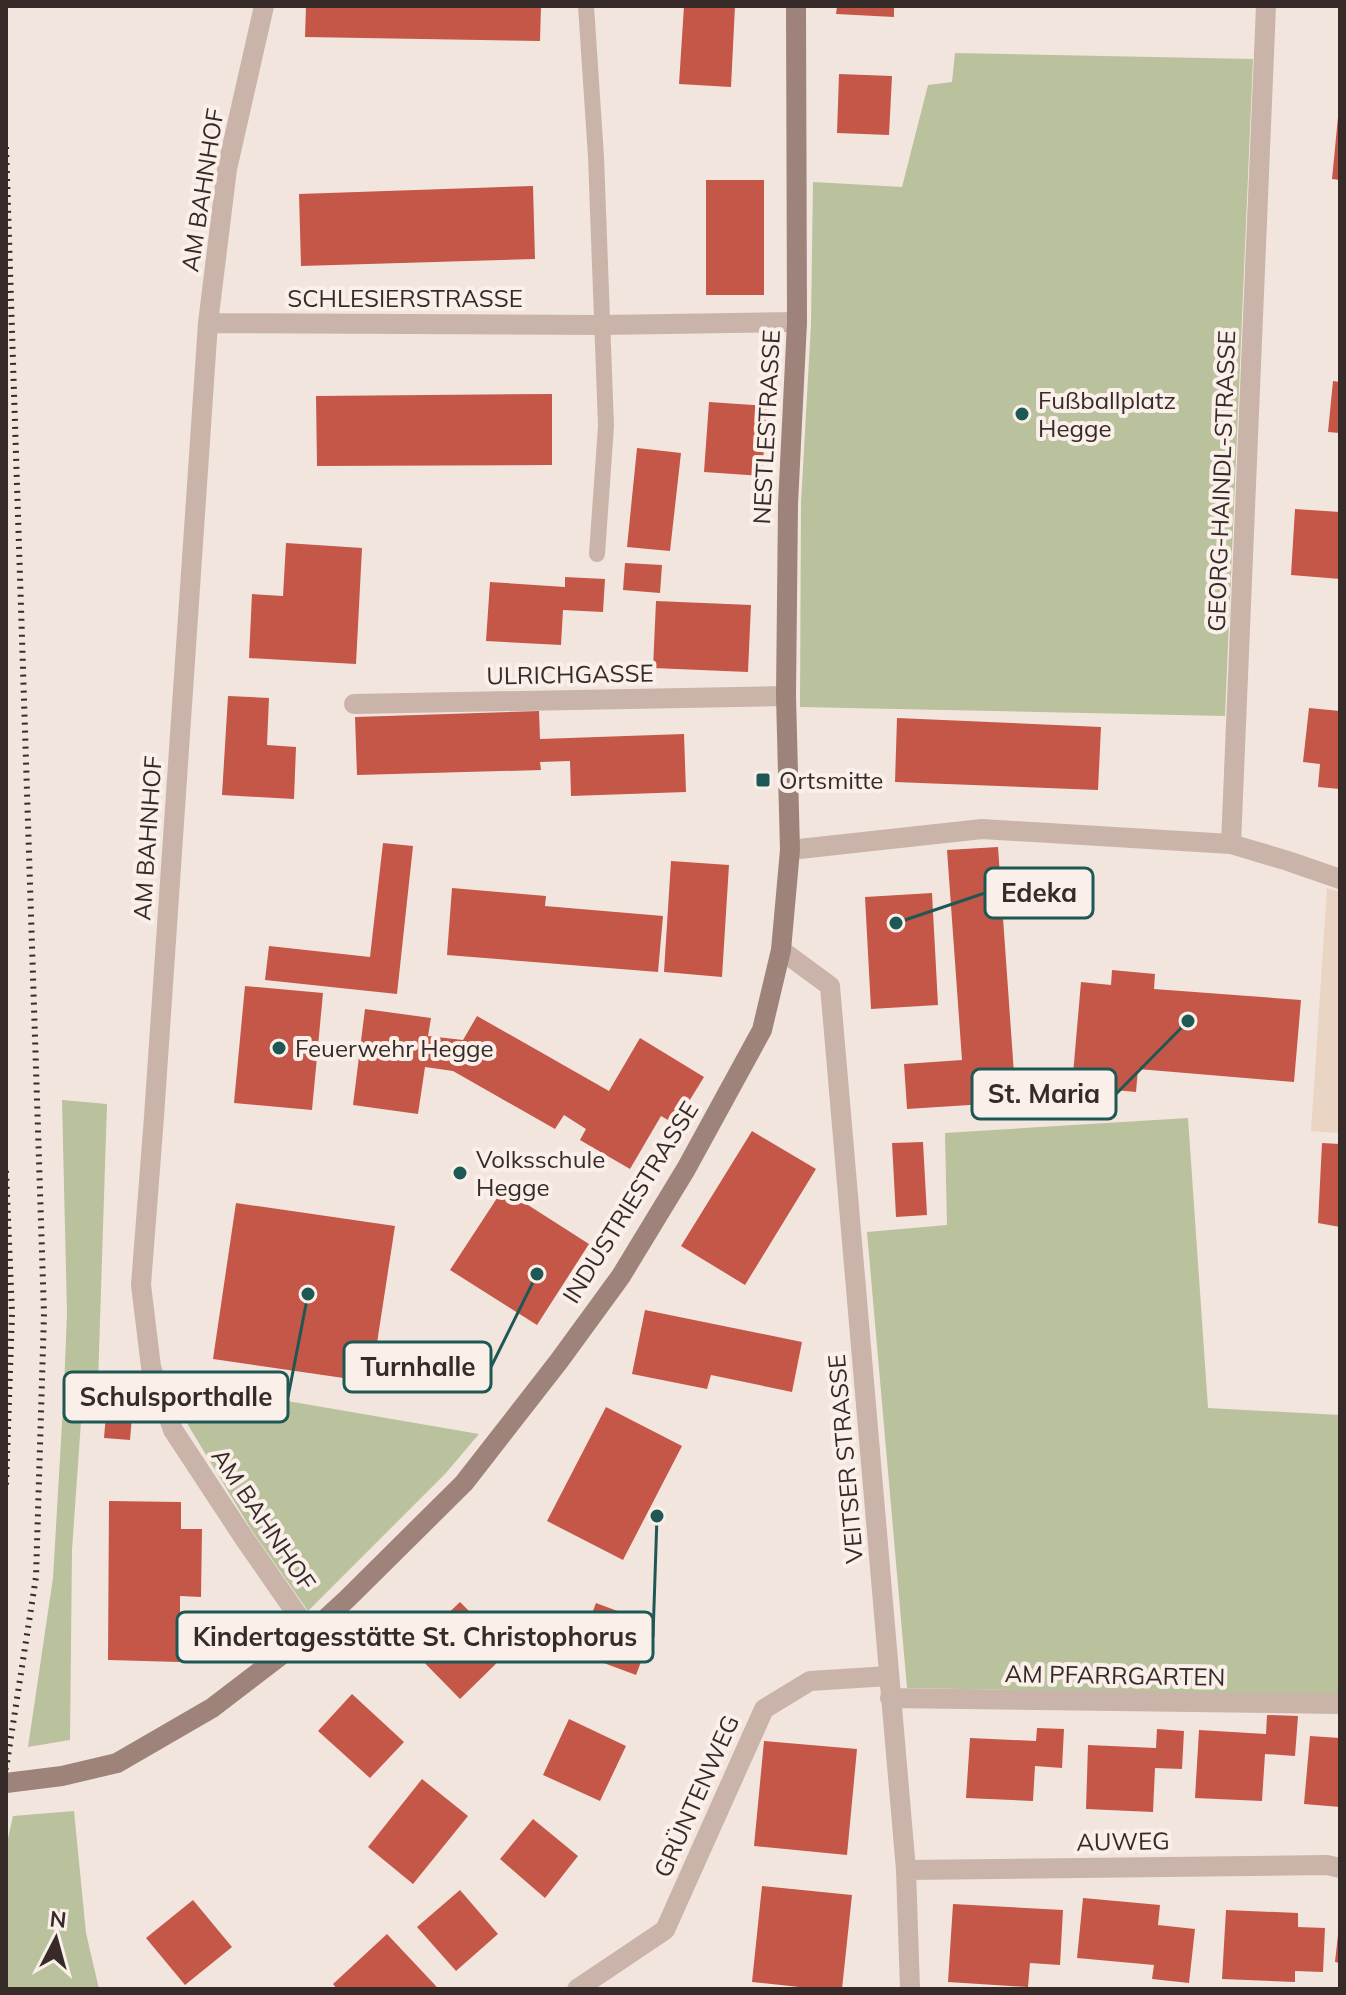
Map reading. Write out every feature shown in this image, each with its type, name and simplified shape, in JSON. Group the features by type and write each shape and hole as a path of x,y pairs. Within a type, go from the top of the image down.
{"street":[{"name":"AM BAHNHOF","path":"264,6 227,169 208,323 141,1285 151,1367 173,1430 310,1633"},
{"name":"NESTLESTRASSE","path":"790,850 786,696 788,504 797,322 796,6"},
{"name":"GEORG-HAINDL-STRASSE","path":"1231,844 1266,6"},
{"name":"SCHLESIERSTRASSE","path":"208,323 602,325 797,322"},
{"name":"ULRICHGASSE","path":"354,704 786,696"},
{"path":"790,850 982,829 1231,844 1340,879"},
{"name":"INDUSTRIESTRASSE","path":"6,1783 62,1776 117,1763 212,1708 310,1633 464,1483 621,1276 686,1169 762,1030 781,950 790,850"},
{"name":"VEITSER STRASSE","path":"781,950 830,986 906,1870 910,1989"},
{"name":"GRÜNTENWEG","path":"577,1989 665,1930 764,1709 810,1681 889,1676"},
{"name":"AM PFARRGARTEN","path":"890,1698 1340,1704"},
{"name":"AUWEG","path":"906,1870 1327,1865 1340,1868"}],"lane":[{"path":"586,6 596,157 606,426 597,554"}],"green space":[{"name":"Fußballplatz Hegge","path":"955,53 1253,59 1225,716 800,707 801,503 811,324 813,182 902,187 928,85 952,82"},
{"path":"62,1100 107,1104 98,1383 83,1393 72,1550 70,1740 28,1747 53,1578 64,1389 67,1313"},
{"path":"1188,1118 1208,1408 1340,1415 1340,1696 907,1688 867,1232 947,1225 945,1133"},
{"path":"171,1381 479,1434 445,1474 308,1611 252,1531 188,1425"},
{"path":"74,1811 86,1933 99,1989 6,1989 6,1847 13,1816"}],"shaded area":[{"path":"1327,888 1340,892 1340,1133 1311,1131"}],"building":[{"path":"306,6 541,6 540,41 305,37"},
{"path":"684,6 735,6 731,87 679,84"},
{"path":"837,6 894,6 894,17 836,14"},
{"path":"839,74 892,76 889,135 837,133"},
{"path":"1340,117 1340,180 1332,179"},
{"path":"706,180 764,180 764,295 706,295"},
{"path":"533,186 535,259 301,266 299,194"},
{"path":"1333,381 1340,382 1340,433 1328,432"},
{"path":"552,394 552,465 317,466 316,396"},
{"path":"709,402 767,406 762,476 704,472"},
{"path":"637,448 681,453 670,551 627,547"},
{"path":"1295,509 1340,512 1340,579 1291,575"},
{"path":"286,543 362,548 356,664 249,658 252,594 283,596"},
{"path":"625,563 662,565 660,593 623,590"},
{"path":"565,577 605,579 603,612 563,610 561,645 486,641 490,582 565,587"},
{"path":"656,601 751,605 748,672 653,668"},
{"path":"228,696 269,698 267,745 296,747 294,799 222,795"},
{"path":"1309,708 1340,711 1340,789 1318,787 1320,764 1303,762"},
{"path":"539,711 540,739 684,734 686,792 571,796 570,761 540,762 541,770 357,775 355,717"},
{"path":"897,718 1101,727 1098,790 895,782"},
{"path":"383,843 413,846 397,994 265,980 269,946 370,957"},
{"path":"998,847 1016,1102 907,1109 904,1064 962,1060 947,850"},
{"path":"671,861 729,865 722,977 664,972"},
{"path":"452,888 546,896 545,906 663,916 658,972 447,955"},
{"path":"932,893 938,1005 871,1009 865,897"},
{"path":"1112,970 1155,974 1154,989 1301,1000 1294,1082 1138,1069 1136,1092 1072,1086 1081,982 1111,985"},
{"name":"Feuerwehr Hegge","path":"245,986 323,993 312,1110 234,1103"},
{"path":"365,1009 431,1018 428,1036 463,1040 477,1016 609,1091 640,1038 704,1077 675,1124 661,1116 630,1169 580,1140 586,1129 564,1115 555,1129 453,1071 425,1067 418,1114 353,1105"},
{"path":"752,1131 816,1169 745,1285 681,1246"},
{"path":"923,1142 927,1215 896,1217 892,1143"},
{"path":"1322,1143 1340,1144 1340,1227 1318,1223"},
{"path":"503,1189 589,1244 537,1325 450,1270"},
{"path":"236,1203 395,1226 371,1382 213,1359"},
{"path":"645,1310 802,1342 792,1392 711,1375 707,1389 632,1374"},
{"path":"107,1402 133,1405 130,1440 104,1438"},
{"path":"606,1407 682,1446 623,1560 547,1521"},
{"path":"109,1501 181,1502 181,1529 202,1529 201,1597 180,1596 180,1662 108,1660"},
{"path":"460,1602 509,1651 460,1699 411,1649"},
{"path":"596,1603 655,1625 636,1675 577,1653"},
{"path":"352,1694 404,1742 370,1778 318,1731"},
{"path":"1267,1715 1298,1716 1295,1756 1265,1754 1262,1801 1195,1798 1199,1730 1266,1734"},
{"path":"569,1719 626,1746 600,1801 543,1775"},
{"path":"1037,1728 1064,1729 1062,1768 1035,1766 1033,1801 966,1798 970,1738 1036,1741"},
{"path":"1157,1729 1184,1731 1182,1769 1155,1768 1153,1812 1086,1809 1088,1745 1156,1748"},
{"path":"1310,1736 1340,1738 1340,1807 1304,1804"},
{"path":"764,1741 857,1749 847,1855 754,1846"},
{"path":"422,1779 468,1816 413,1884 368,1847"},
{"path":"533,1819 578,1856 545,1898 500,1859"},
{"path":"762,1886 852,1895 842,1989 752,1982"},
{"path":"460,1890 498,1934 456,1971 417,1927"},
{"path":"1083,1898 1160,1905 1158,1925 1195,1929 1189,1983 1152,1979 1154,1965 1077,1958"},
{"path":"193,1900 232,1947 185,1985 146,1938"},
{"path":"953,1904 1063,1910 1060,1965 1030,1963 1028,1987 948,1982"},
{"path":"1226,1910 1298,1913 1298,1927 1325,1928 1323,1972 1295,1971 1295,1982 1222,1979"},
{"path":"387,1934 438,1989 337,1989 333,1984"},
{"path":"1340,1935 1340,1963 1335,1962"}],"railway":[{"path":"6,147 44,1314 36,1577 6,1769"},
{"path":"6,1171 12,1313 6,1485"}],"place":[{"name":"Fußballplatz Hegge","path":"1022,414"},
{"name":"Ortsmitte","path":"763,780"},
{"name":"Edeka","path":"896,923"},
{"name":"St. Maria","path":"1188,1021"},
{"name":"Feuerwehr Hegge","path":"279,1048"},
{"name":"Volksschule Hegge","path":"460,1173"},
{"name":"Turnhalle","path":"537,1274"},
{"name":"Schulsporthalle","path":"308,1294"},
{"name":"Kindertagesstätte St. Christophorus","path":"657,1516"}]}
